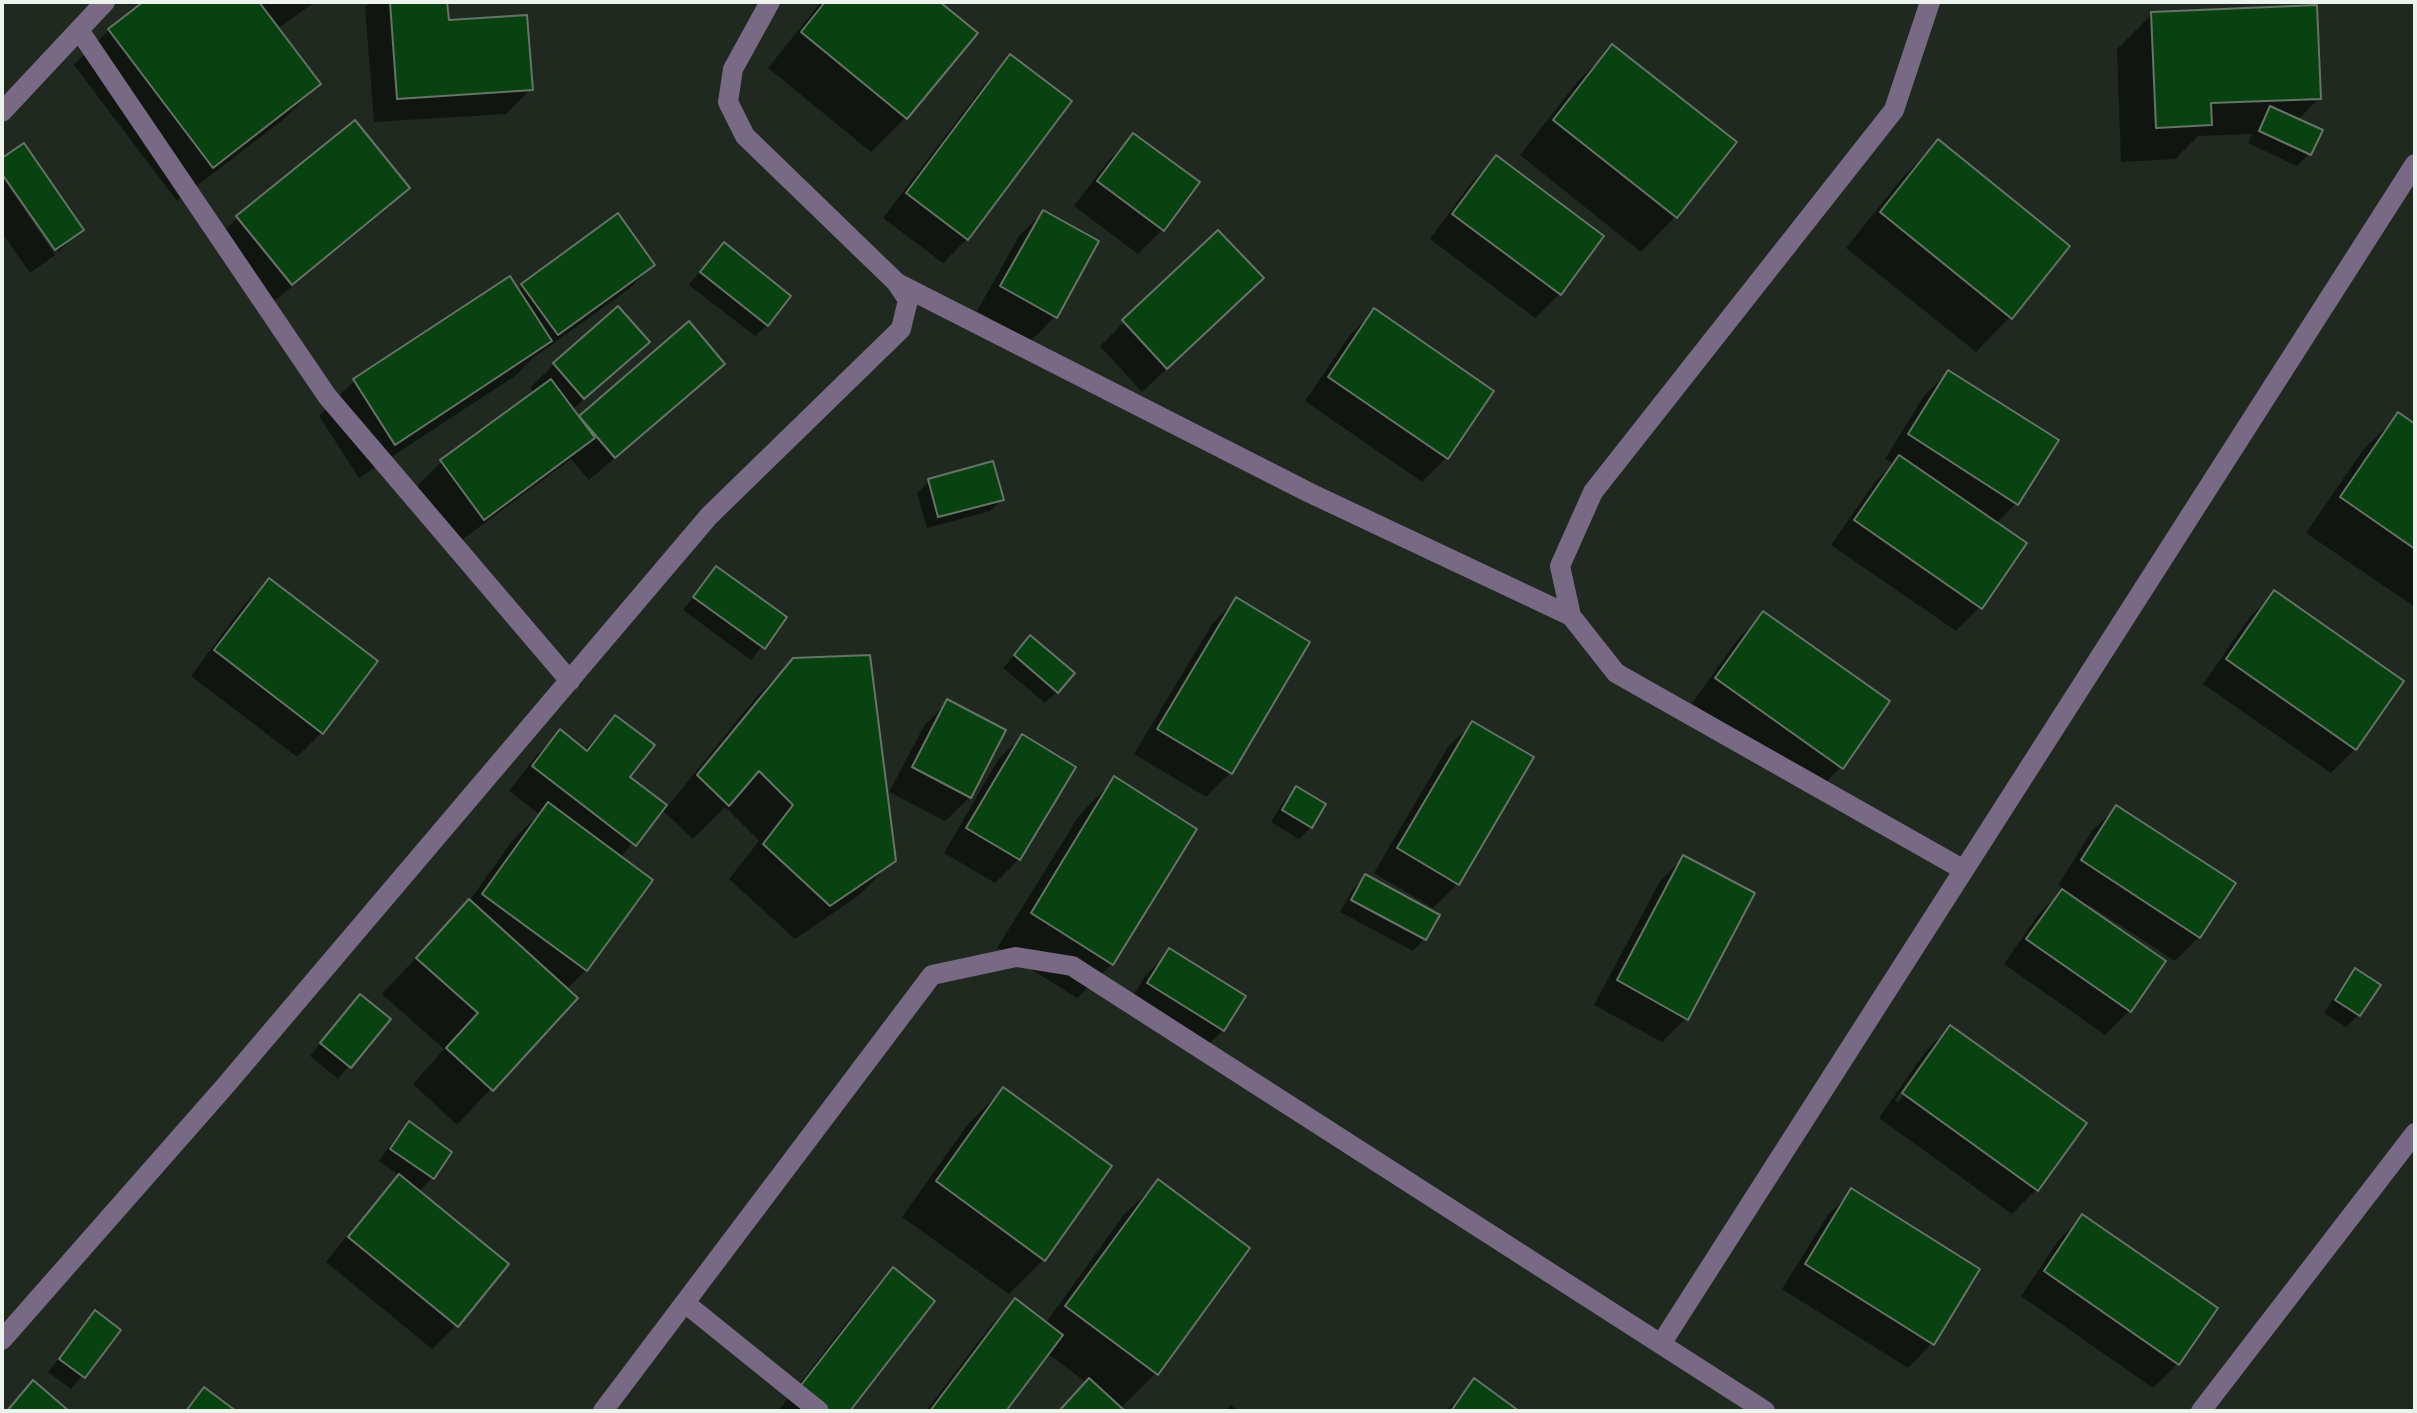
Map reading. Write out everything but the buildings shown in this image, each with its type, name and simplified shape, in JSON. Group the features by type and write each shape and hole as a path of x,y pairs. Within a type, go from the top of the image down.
{"street":[{"path":"2,112 105,2"},
{"path":"2,1340 236,1073 709,516 901,329 908,300 896,282 745,136 728,102 733,69 770,2"},
{"path":"1930,2 1894,110 1593,492 1560,566 1571,616 1616,673 1964,870"},
{"path":"79,30 327,396 570,681"},
{"path":"1661,1344 2415,164"},
{"path":"896,282 1310,493 1571,616"},
{"path":"603,1411 932,975 1016,957 1072,966 1765,1411"},
{"path":"2201,1411 2415,1133"},
{"path":"685,1303 819,1411"}]}
